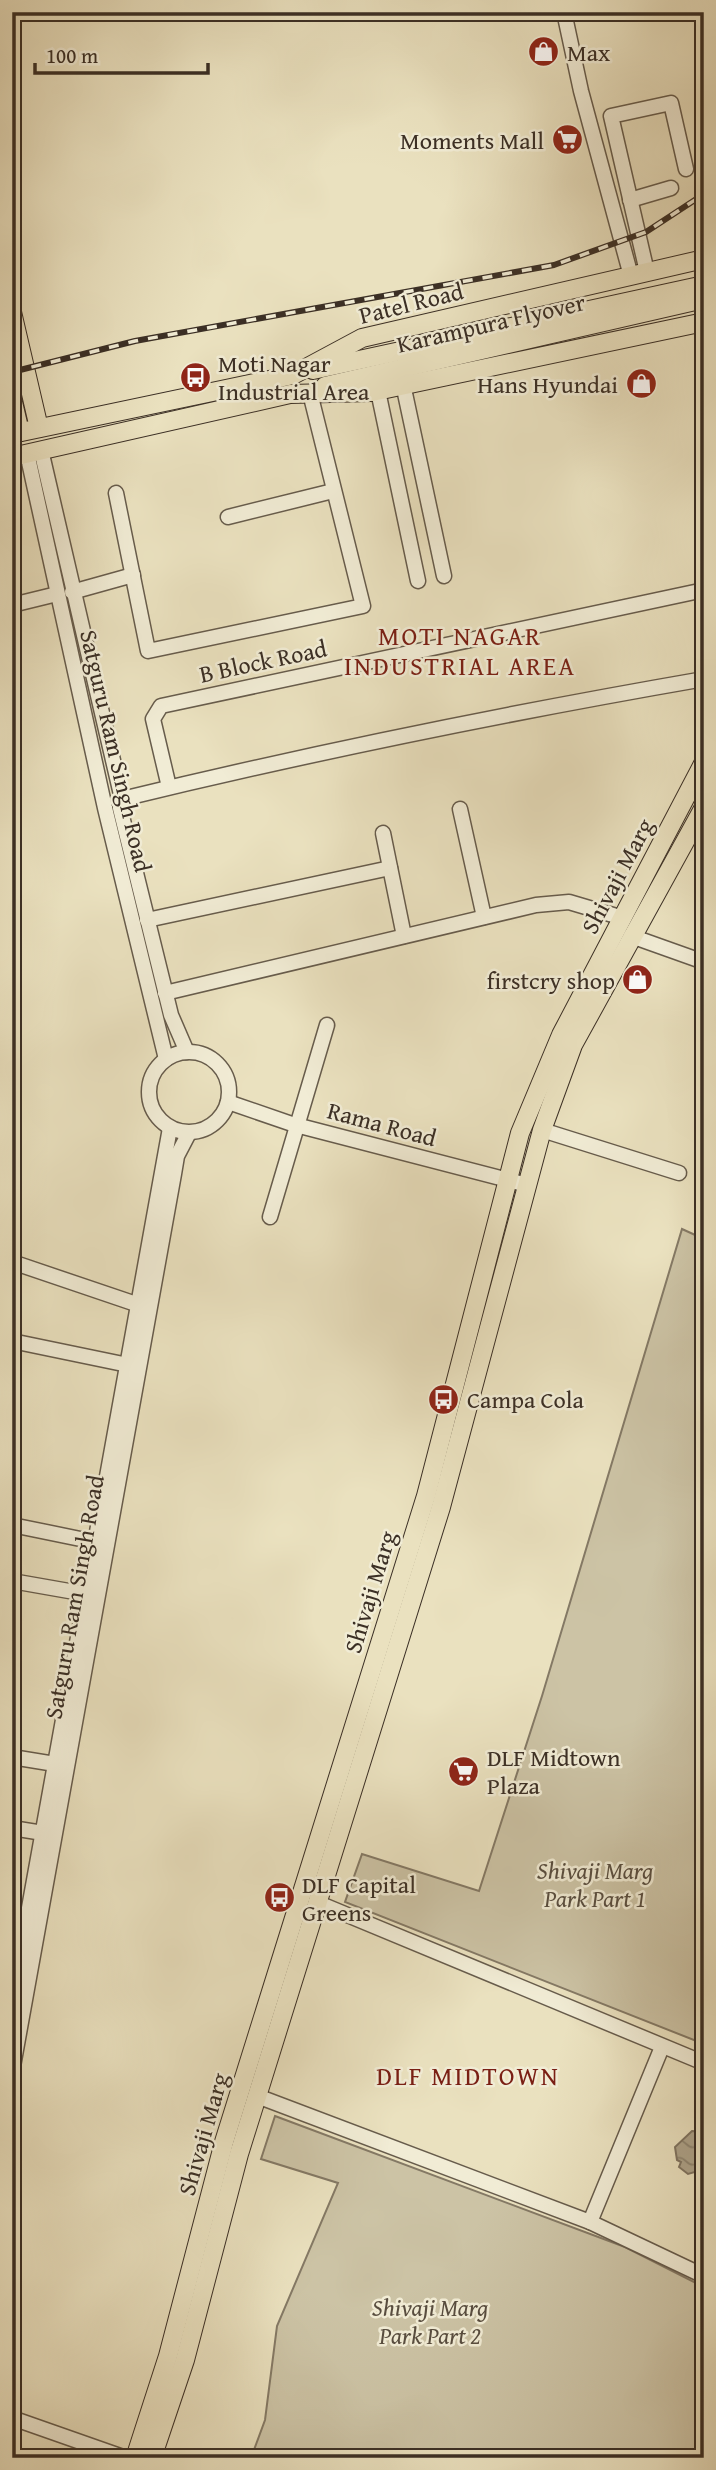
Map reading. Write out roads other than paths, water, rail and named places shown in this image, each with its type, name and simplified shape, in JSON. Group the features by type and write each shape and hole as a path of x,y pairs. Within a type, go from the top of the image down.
{"main road":[{"name":"Patel Road","path":"16,433 293,375 362,338 695,261"},
{"name":"Karampura Flyover","path":"290,394 577,321 704,285"},
{"name":"Karampura Flyover","path":"293,375 704,299"},
{"path":"12,312 39,428"},
{"path":"27,454 290,394 377,391 702,321"},
{"path":"12,398 16,433"},
{"name":"Shivaji Marg","path":"135,2458 168,2357 224,2142 423,1506 520,1133 561,1035 704,762"},
{"name":"Shivaji Marg","path":"152,2458 185,2360 257,2096 441,1507 542,1130 573,1045 704,807"}],"street":[{"path":"564,12 581,91 639,274"},
{"path":"639,274 630,200 611,116 671,103 686,169"},
{"path":"630,200 671,188"},
{"path":"404,384 444,576"},
{"path":"377,391 418,581"},
{"path":"116,493 148,650 363,606 310,394"},
{"name":"Satguru Ram Singh Road","path":"27,454 72,592 165,993 187,1052"},
{"name":"Satguru Ram Singh Road","path":"27,454 57,594 166,1059"},
{"path":"228,517 333,491"},
{"path":"72,592 133,575"},
{"name":"B Block Road","path":"169,787 153,719 161,706 704,590"},
{"path":"12,605 57,594"},
{"path":"122,799 290,758 519,711 704,679"},
{"path":"460,809 484,918"},
{"path":"383,833 404,936"},
{"path":"147,920 390,868"},
{"path":"165,993 559,902 579,904 623,918"},
{"path":"631,936 704,962"},
{"path":"270,1217 327,1025"},
{"path":"187,1052 205,1055 220,1066 228,1083 228,1102 215,1123 188,1133 170,1128 156,1115 149,1100 149,1084 155,1070 166,1059 187,1052"},
{"name":"Rama Road","path":"228,1102 296,1125 527,1185"},
{"name":"Satguru Ram Singh Road","path":"12,2001 20,1919 43,1833 170,1128"},
{"path":"542,1130 679,1173"},
{"name":"Satguru Ram Singh Road","path":"12,2072 177,1156 188,1133"},
{"path":"12,1262 139,1305"},
{"path":"12,1341 128,1365"},
{"path":"12,1525 95,1542"},
{"path":"12,1581 86,1594"},
{"path":"12,1756 55,1764"},
{"path":"12,1828 43,1833"},
{"path":"316,1902 704,2063"},
{"path":"590,2222 662,2047"},
{"path":"257,2096 590,2222 704,2276"},
{"path":"12,2418 125,2458"}],"water":[{"path":"692,2131 704,2132 704,2165 702,2170 688,2174 679,2167 681,2162 677,2160 675,2147"}],"railway":[{"path":"12,372 135,341 554,265 646,232 704,194"}],"place":[{"name":"Max","path":"544,52"},
{"name":"Moments Mall","path":"567,140"},
{"name":"Moti Nagar Industrial Area","path":"195,377"},
{"name":"Hans Hyundai","path":"641,384"},
{"name":"firstcry shop","path":"638,980"},
{"name":"Campa Cola","path":"444,1399"},
{"name":"DLF Midtown Plaza","path":"464,1771"},
{"name":"DLF Capital Greens","path":"279,1898"}],"district":[{"name":"MOTI NAGAR INDUSTRIAL AREA","path":"460,650"},
{"name":"DLF MIDTOWN","path":"468,2075"}],"park label":[{"name":"Shivaji Marg Park Part 1","path":"595,1884"},
{"name":"Shivaji Marg Park Part 2","path":"430,2321"}]}
